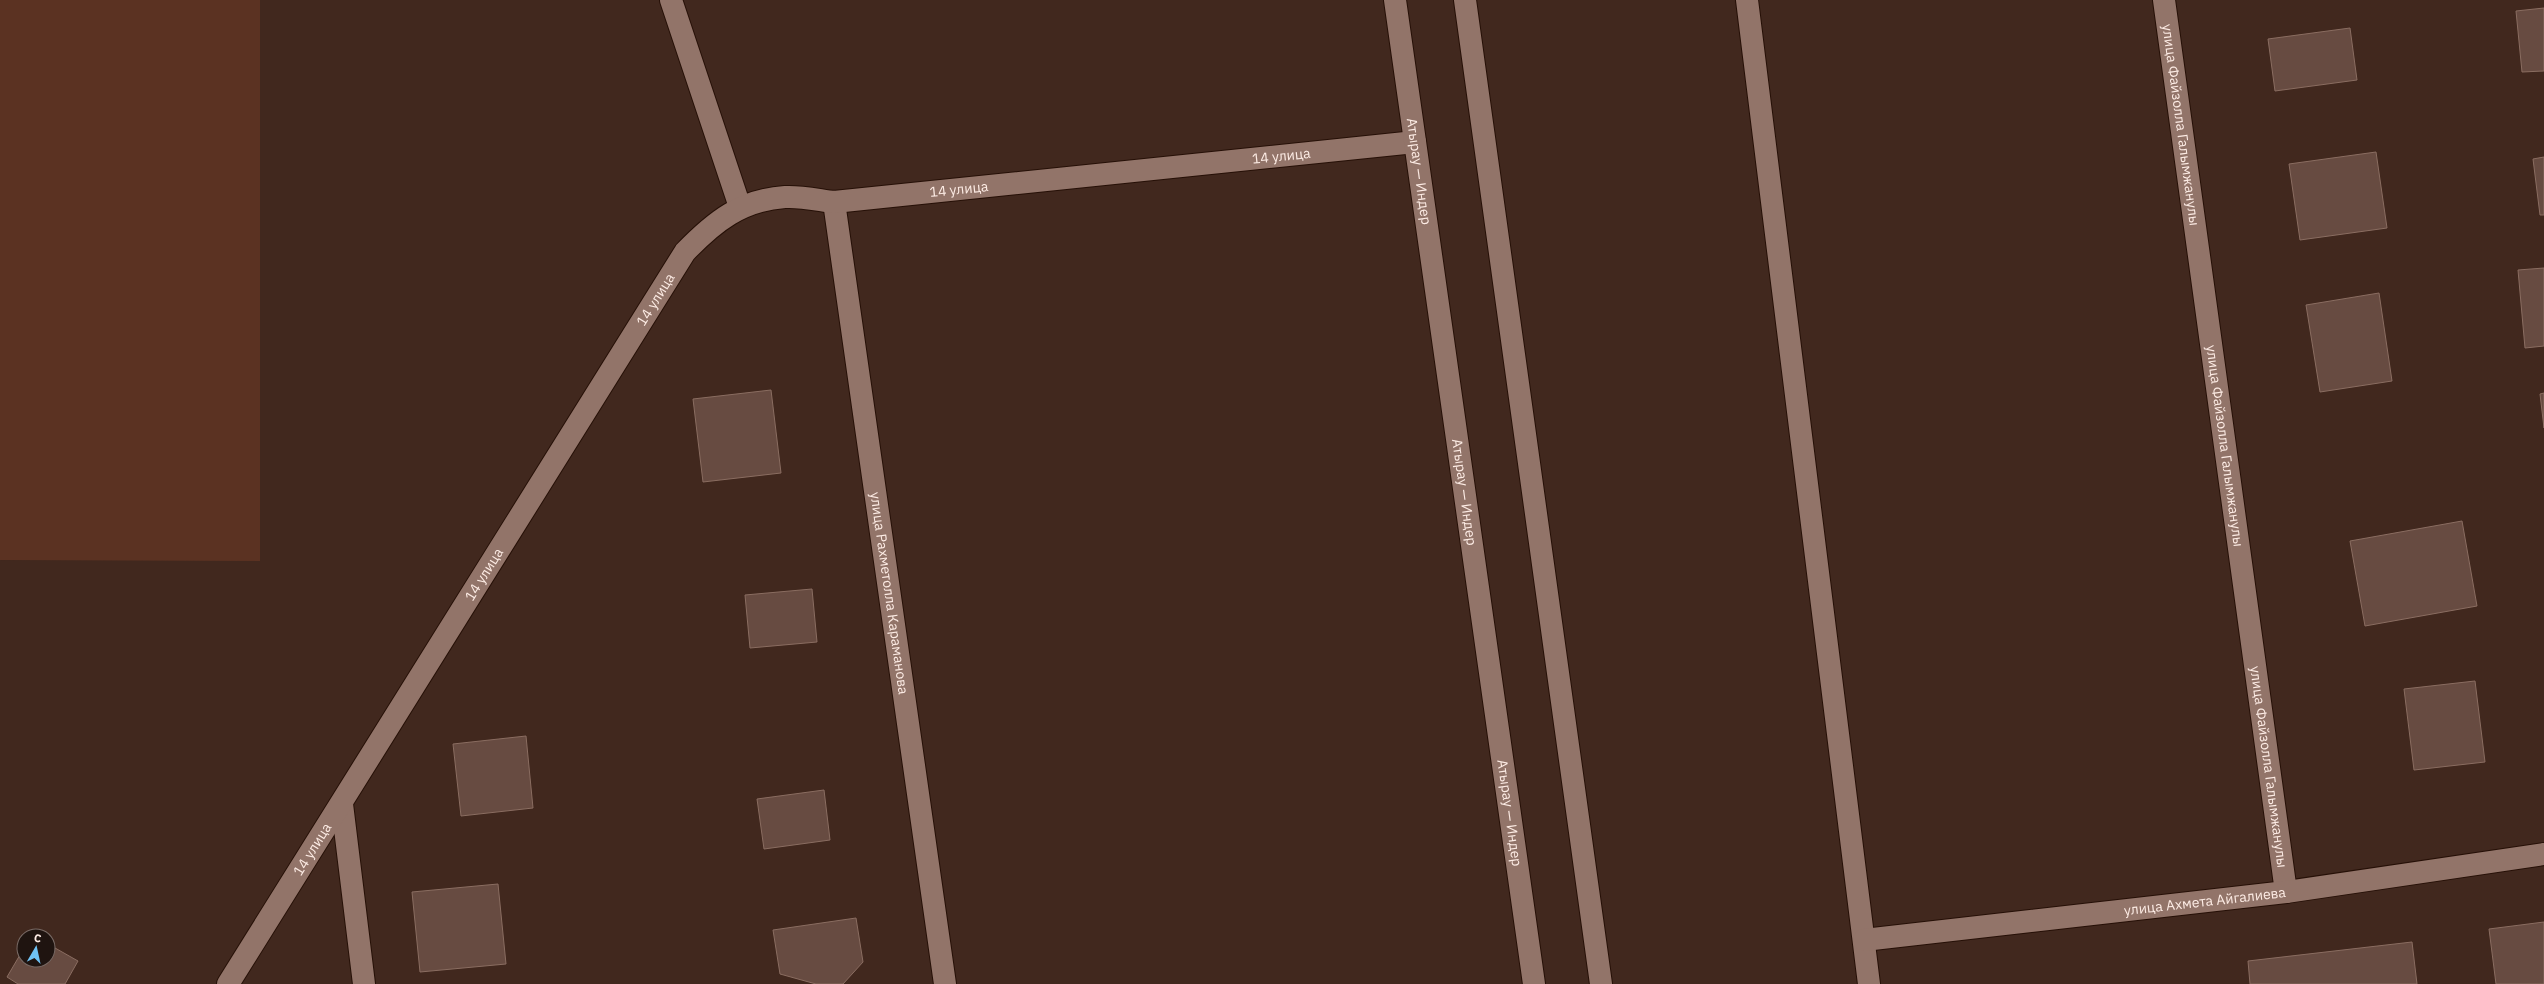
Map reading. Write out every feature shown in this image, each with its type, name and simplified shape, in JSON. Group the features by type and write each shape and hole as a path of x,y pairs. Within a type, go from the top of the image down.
{"street":[{"path":"671,0 740,207"},
{"name":"Атырау — Индер","path":"1395,0 1534,984"},
{"path":"1465,0 1601,984"},
{"path":"1746,0 1869,984"},
{"name":"улица Файзолла Галымжанулы","path":"2164,0 2286,892"},
{"name":"14 улица","path":"228,984 342,804 685,252 709,227 740,207 785,197 834,202 1416,142"},
{"name":"улица Рахметолла Караманова","path":"834,202 945,984"},
{"path":"342,804 364,984"},
{"name":"улица Ахмета Айгалиева","path":"1864,940 2286,892 2544,854"}],"shaded area":[{"path":"0,0 260,0 260,561 0,560"}],"building":[{"path":"2544,8 2544,71 2522,72 2516,11"},
{"path":"2350,28 2357,80 2275,91 2268,39"},
{"path":"2376,152 2387,228 2300,240 2289,164"},
{"path":"2544,157 2544,215 2540,215 2533,159"},
{"path":"2544,268 2544,346 2525,348 2518,270"},
{"path":"2379,293 2392,381 2320,392 2306,305"},
{"path":"771,390 781,473 703,482 693,399"},
{"path":"2544,393 2544,428 2540,394"},
{"path":"2462,521 2477,606 2365,626 2350,541"},
{"path":"812,589 817,642 750,648 745,595"},
{"path":"2475,681 2485,762 2414,770 2404,689"},
{"path":"526,736 533,808 461,816 453,744"},
{"path":"824,790 830,840 764,849 757,799"},
{"path":"498,884 506,964 420,972 412,892"},
{"path":"856,918 863,962 843,984 816,984 780,974 773,930"},
{"path":"2544,922 2544,984 2496,984 2489,929"},
{"path":"2412,942 2417,984 2250,984 2248,961"},
{"path":"56,949 78,961 65,984 18,984 7,977 16,962 16,968 56,968"}]}
